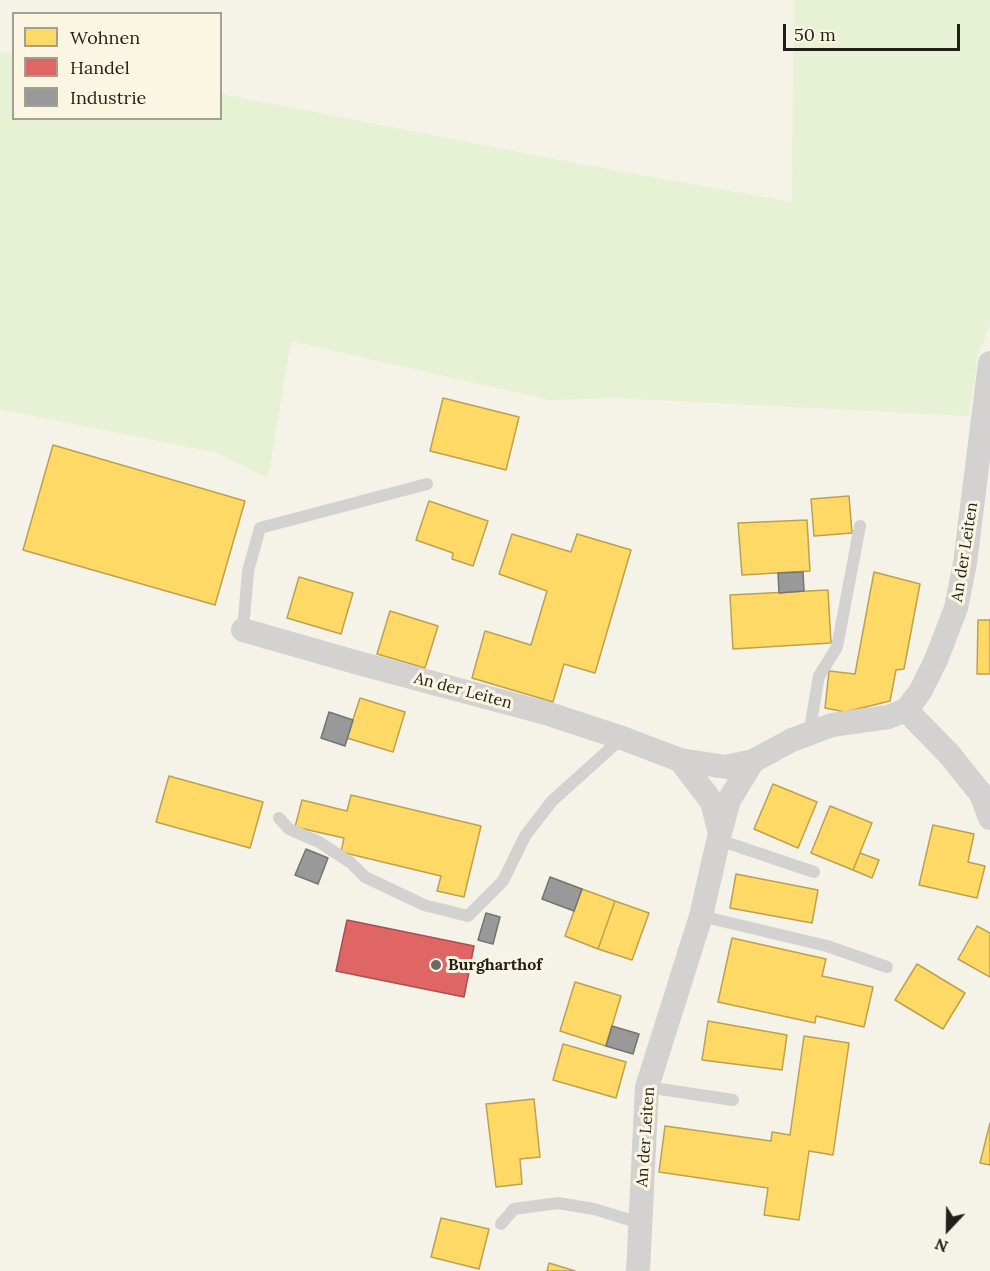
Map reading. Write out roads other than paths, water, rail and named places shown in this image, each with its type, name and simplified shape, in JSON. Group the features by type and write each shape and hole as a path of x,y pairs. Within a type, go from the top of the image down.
{"street":[{"name":"An der Leiten","path":"243,630 549,714 680,760 726,767 753,761 792,740 831,725 888,717 906,710 920,692 936,660 956,608 965,563 990,363"},
{"path":"906,710 949,754 981,794 990,818"},
{"name":"An der Leiten","path":"680,760 712,802 719,836"},
{"name":"An der Leiten","path":"638,1271 647,1087 701,916 729,800 753,761"}],"lane":[{"path":"243,630 248,571 260,528 427,484"},
{"path":"809,734 819,676 837,648 860,526"},
{"path":"279,818 289,829 319,842 351,863 365,877 424,905 468,916 503,881 525,836 552,801 622,738"},
{"path":"719,836 814,872"},
{"path":"701,916 827,946 887,967"},
{"path":"647,1087 733,1100"},
{"path":"501,1224 514,1209 558,1203 594,1209 640,1223"}],"place":[{"name":"Burgharthof","path":"436,965"}]}
